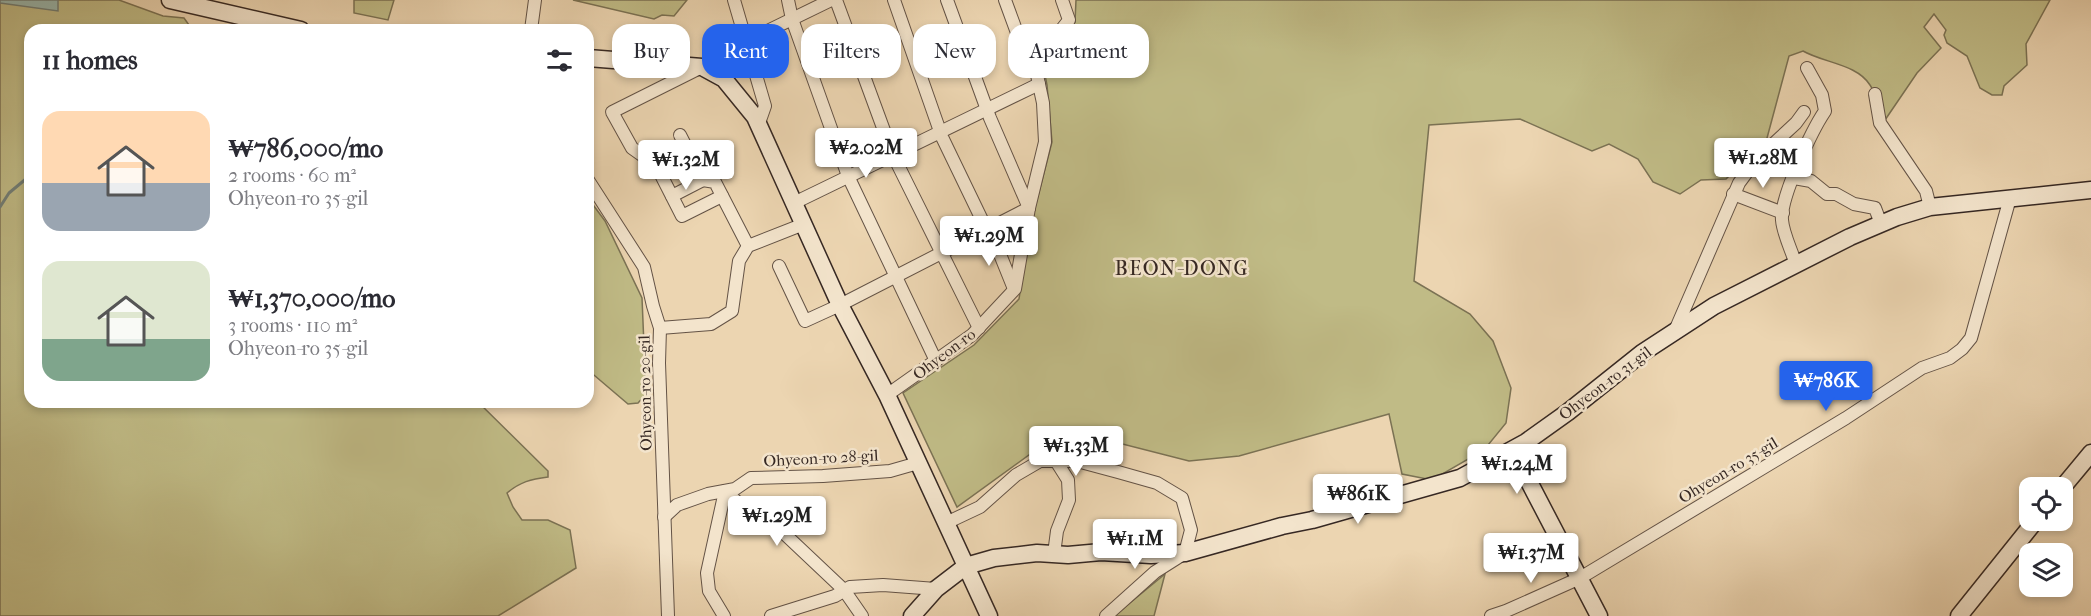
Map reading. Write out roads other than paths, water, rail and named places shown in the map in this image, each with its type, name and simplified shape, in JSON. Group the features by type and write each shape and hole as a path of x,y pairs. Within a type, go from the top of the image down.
{"street":[{"path":"170,0 275,24"},
{"path":"532,24 535,0"},
{"path":"734,0 740,24"},
{"path":"788,0 792,19 848,176 936,361"},
{"path":"782,24 831,0"},
{"path":"836,0 893,155 979,328"},
{"path":"894,0 939,132 989,230 1015,289"},
{"path":"947,0 987,108 1029,208"},
{"path":"1005,0 1014,24"},
{"path":"1062,0 1069,20 1066,24"},
{"path":"594,58 702,67"},
{"path":"702,67 612,112 632,148 656,165 682,216 722,196"},
{"path":"1796,265 1782,221 1784,202 1814,128 1825,111 1821,95 1808,68"},
{"path":"722,78 754,117 840,305 886,396 989,616"},
{"path":"756,78 765,106 758,126"},
{"path":"1015,289 1029,208 1045,142 1043,103 1037,78"},
{"path":"794,203 1039,84"},
{"path":"1875,94 1880,123 1926,191 1930,207"},
{"path":"1674,333 1733,194 1756,160 1796,123 1804,112"},
{"path":"680,135 703,180"},
{"path":"1794,178 1811,181 1827,194 1836,194 1854,204 1875,208 1881,224"},
{"path":"672,196 703,180 715,183 748,246"},
{"name":"Ohyeon-ro 20-gil","path":"594,189 644,267 660,328 659,363 668,616"},
{"name":"Ohyeon-ro 31-gil","path":"966,566 1016,554 1185,553 1448,482 1513,451 1569,412 1642,353 1714,306 1850,237 1930,207 2091,190"},
{"path":"1733,194 1783,213"},
{"name":"Ohyeon-ro 35-gil","path":"1491,616 1580,578 1846,418 1922,368 1950,358 1962,349 1971,338 2010,198"},
{"path":"779,266 805,321 942,254 1029,208"},
{"path":"660,328 711,324 732,311 739,261 748,246 804,224"},
{"name":"Ohyeon-ro","path":"886,396 979,328 1015,289"},
{"path":"1513,451 1599,616"},
{"path":"2071,477 2091,453"},
{"path":"946,523 980,507 1016,475 1040,461 1077,461 1157,483 1182,498 1191,530 1185,553 1155,572 1106,616"},
{"path":"1054,554 1057,531 1069,500 1068,480 1056,461"},
{"name":"Ohyeon-ro 28-gil","path":"664,517 677,505 708,494 735,489 751,478 890,471 918,463"},
{"path":"724,616 709,591 707,573 725,491 736,501 772,522 844,591 862,616"},
{"path":"1959,616 2027,531"},
{"path":"912,616 936,589 966,566"},
{"path":"773,616 835,596 850,587 883,585 936,589"}],"water":[{"path":"0,0 58,0 58,11 0,3"}],"waterway":[{"path":"0,207 9,193 24,180"}],"district":[{"name":"BEON-DONG","path":"1182,268"}]}
